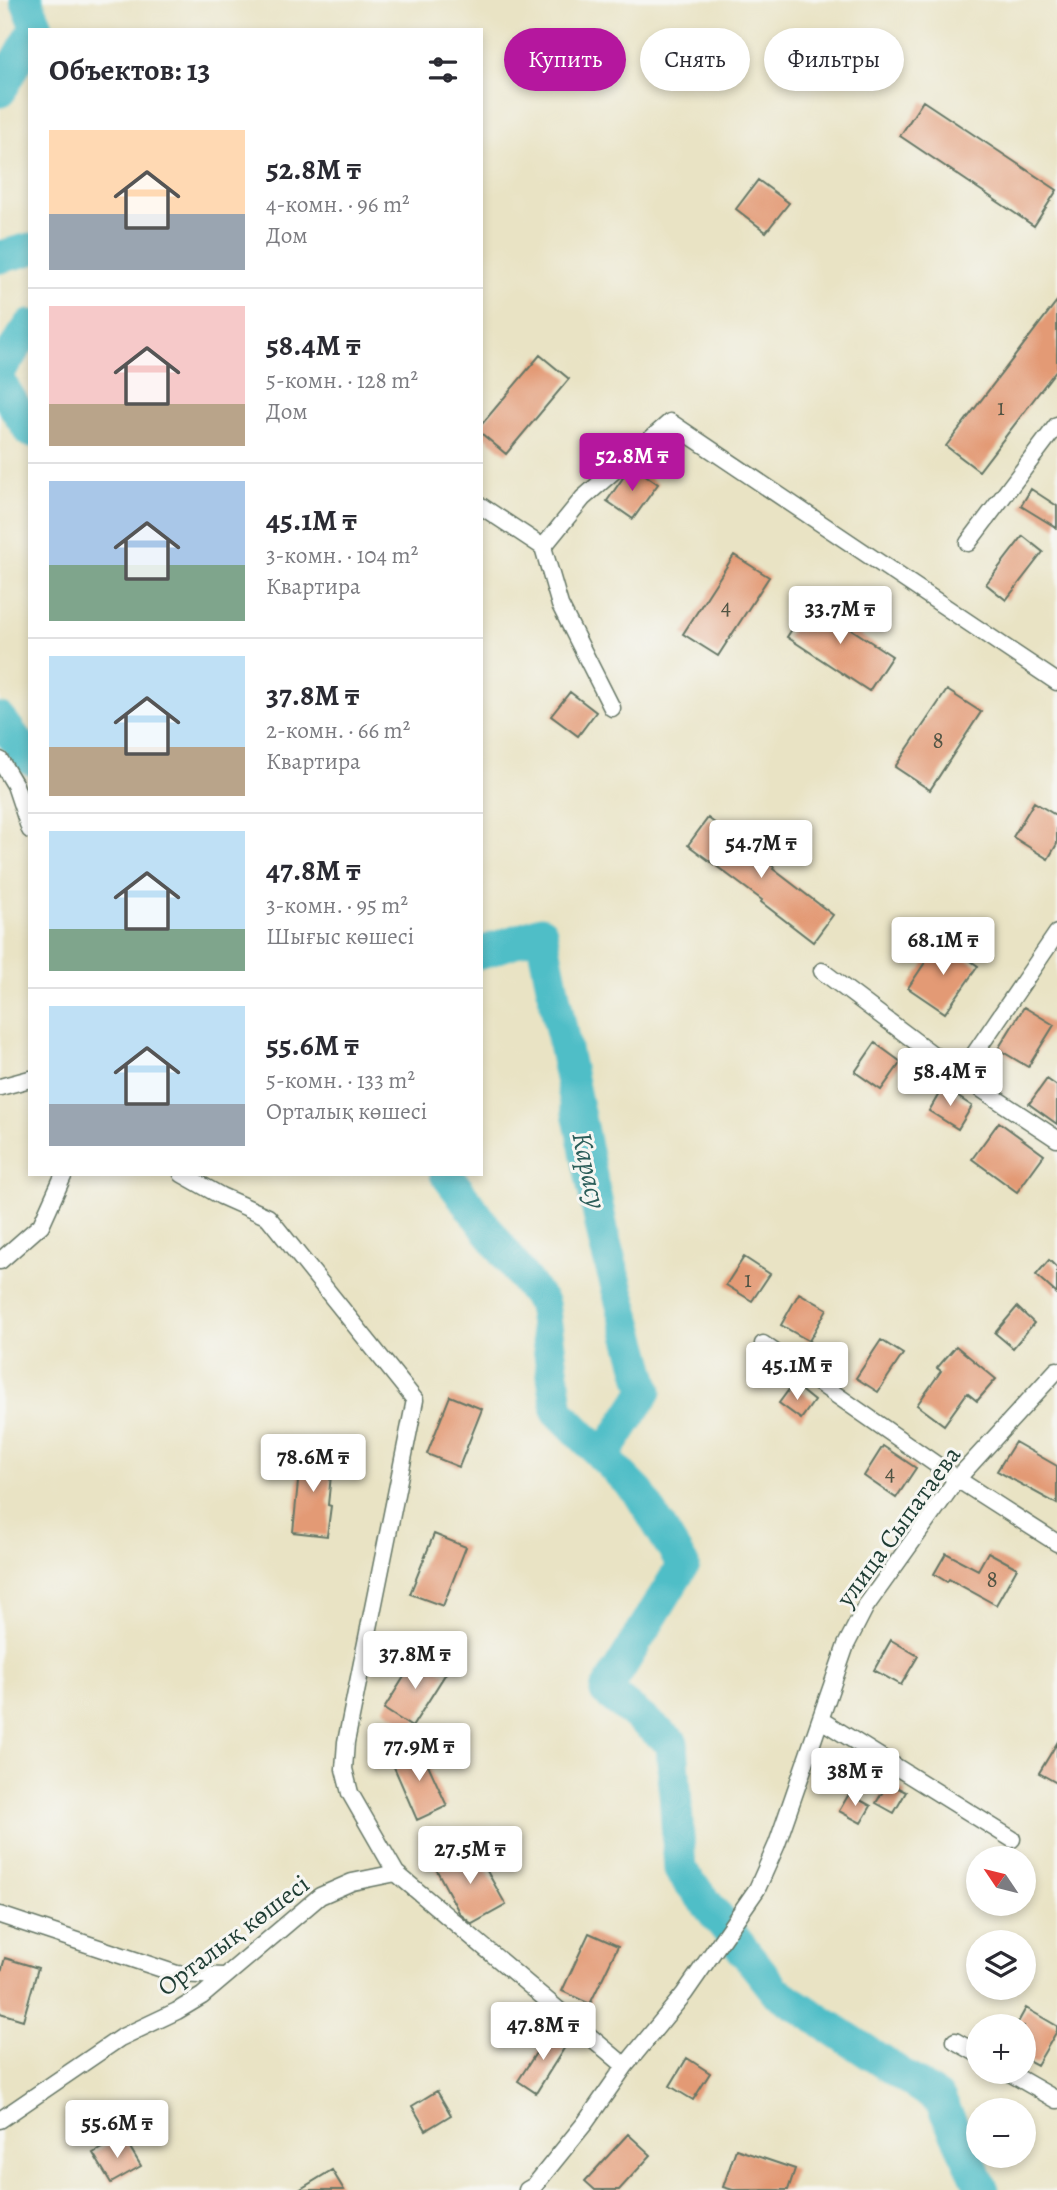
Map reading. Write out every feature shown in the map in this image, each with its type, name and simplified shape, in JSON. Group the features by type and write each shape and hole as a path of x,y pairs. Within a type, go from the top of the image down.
{"street":[{"path":"543,547 583,498 670,422 1057,682"},
{"path":"968,543 1057,425"},
{"path":"483,507 543,547 560,605 612,708"},
{"path":"0,760 15,785 28,824"},
{"path":"960,1075 1057,933"},
{"path":"821,971 960,1075 1057,1139"},
{"path":"0,1087 28,1080"},
{"path":"0,1261 41,1225 63,1176"},
{"path":"186,1176 221,1196 268,1217 415,1401 346,1742 344,1769 350,1793 396,1873 625,2066"},
{"path":"763,1343 957,1479 1057,1543"},
{"name":"улица Сыпатаева","path":"527,2190 534,2186 585,2123 625,2066 684,1994 757,1889 777,1844 846,1645 866,1606 957,1479 1057,1370"},
{"path":"821,1720 1013,1839"},
{"name":"Орталық көшесі","path":"0,2120 120,2038 202,1996 320,1896 352,1882 396,1873"},
{"path":"0,1916 177,1974 223,1976"},
{"path":"956,2041 966,2047"},
{"path":"1030,2084 1057,2100"}],"building":[{"path":"923,101 1057,190 1034,226 900,136"},
{"path":"758,180 789,203 766,232 736,209"},
{"path":"1057,301 1057,369 979,471 946,446"},
{"path":"540,355 569,379 506,454 483,435 483,423"},
{"path":"634,467 658,484 633,519 607,501"},
{"path":"1031,489 1057,506 1057,528 1021,506"},
{"path":"1023,536 1043,552 1006,600 986,584"},
{"path":"734,555 769,577 718,656 683,634"},
{"path":"810,602 892,656 869,691 787,637"},
{"path":"947,690 981,712 930,790 895,767"},
{"path":"570,692 596,712 578,736 551,716"},
{"path":"1034,802 1057,816 1057,844 1048,859 1013,837"},
{"path":"708,818 833,915 813,942 688,845"},
{"path":"940,940 978,966 945,1013 908,988"},
{"path":"1024,1007 1054,1025 1028,1067 998,1049"},
{"path":"875,1043 901,1062 881,1090 855,1072"},
{"path":"1047,1079 1057,1086 1057,1124 1029,1104"},
{"path":"943,1087 972,1106 958,1129 929,1111"},
{"path":"999,1122 1044,1155 1017,1192 972,1159"},
{"path":"744,1257 770,1274 752,1301 726,1285"},
{"path":"1049,1260 1057,1268 1057,1294 1036,1275"},
{"path":"799,1293 827,1309 809,1341 781,1325"},
{"path":"1017,1307 1034,1323 1013,1348 995,1333"},
{"path":"881,1340 903,1354 878,1392 856,1378"},
{"path":"956,1346 996,1379 977,1401 967,1393 944,1425 917,1405 941,1371 937,1368"},
{"path":"793,1384 814,1401 801,1419 779,1403"},
{"path":"450,1396 482,1409 459,1467 427,1454"},
{"path":"1015,1442 1057,1466 1057,1504 997,1471"},
{"path":"883,1446 916,1468 896,1498 864,1476"},
{"path":"301,1452 333,1455 327,1536 293,1532"},
{"path":"434,1534 466,1547 443,1606 410,1594"},
{"path":"988,1552 1017,1568 996,1605 949,1579 947,1582 934,1574 946,1553 978,1570"},
{"path":"891,1640 918,1656 901,1685 874,1670"},
{"path":"417,1656 446,1673 412,1727 384,1709"},
{"path":"1057,1743 1057,1783 1039,1773"},
{"path":"420,1747 447,1806 417,1820 391,1760"},
{"path":"888,1783 906,1792 894,1813 876,1803"},
{"path":"849,1794 871,1806 861,1823 839,1811"},
{"path":"473,1846 506,1905 472,1924 460,1914 435,1867"},
{"path":"589,1933 618,1946 590,2004 562,1991"},
{"path":"5,1958 38,1968 23,2020 0,2013 0,1975"},
{"path":"1026,2008 1057,2026 1057,2031 1037,2065 1036,2014 1023,2014"},
{"path":"550,2031 568,2042 536,2093 518,2081"},
{"path":"687,2058 710,2073 693,2100 670,2086"},
{"path":"437,2091 451,2115 426,2130 412,2106"},
{"path":"628,2134 651,2155 619,2190 595,2190 585,2181"},
{"path":"123,2136 141,2166 111,2183 93,2153"},
{"path":"736,2149 795,2169 788,2190 733,2190 723,2187"},
{"path":"332,2170 344,2190 299,2190"}],"waterway":[{"name":"Карасу","path":"26,0 36,28"},
{"name":"Карасу","path":"0,91 28,42"},
{"name":"Карасу","path":"0,257 28,250"},
{"name":"Карасу","path":"0,370 28,329"},
{"name":"Карасу","path":"0,383 28,428"},
{"path":"0,719 28,756"},
{"name":"Карасу","path":"483,952 541,932 605,1244 646,1391 603,1457"},
{"path":"447,1176 543,1304 558,1411 639,1493 683,1565 606,1691 672,1743 680,1870 776,1991 940,2100 983,2190"}]}
